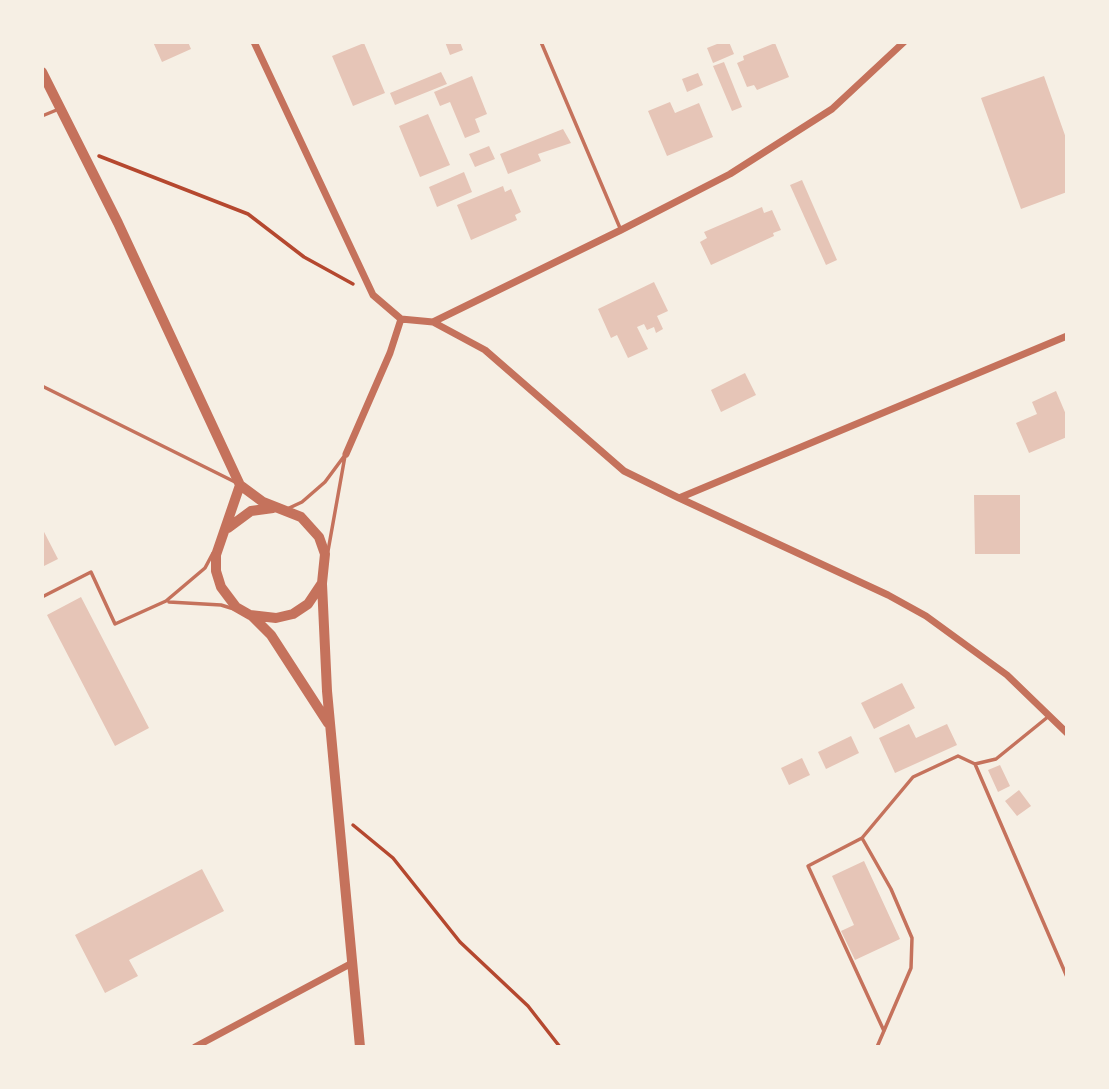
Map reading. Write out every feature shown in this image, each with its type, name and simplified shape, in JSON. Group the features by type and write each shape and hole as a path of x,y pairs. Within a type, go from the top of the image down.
{"street":[{"path":"254,42 373,295 401,319 433,322 485,350 624,471 888,595 926,616 1007,675 1067,733"},
{"path":"433,322 730,174 832,109 904,42"},
{"path":"42,72 118,223 240,485 263,502 301,517 314,530 323,546 326,564 322,583 327,691 360,1047"},
{"path":"346,454 390,353 401,319"},
{"path":"679,498 1067,336"},
{"path":"240,485 225,532 217,547 215,572 221,587 236,607 250,615 271,635 330,727"},
{"path":"225,532 236,520 251,511 267,508 284,510"},
{"path":"250,615 276,618 293,614 308,604 322,583"},
{"path":"195,1047 352,963"}],"lane":[{"path":"541,42 621,230"},
{"path":"42,116 61,108"},
{"path":"42,386 240,485"},
{"path":"284,510 302,502 325,482 346,454"},
{"path":"326,564 346,454"},
{"path":"42,597 92,572 116,624 166,601 205,568 217,547"},
{"path":"166,601 221,605 250,615"},
{"path":"884,1031 807,866 862,838 913,777 958,756 975,764 996,759 1050,715"},
{"path":"975,764 1067,977"},
{"path":"862,838 891,889 912,938 911,968 877,1047"}],"path":[{"path":"80,148 248,214 304,257 373,295"},
{"path":"338,812 393,859 460,942 528,1006 560,1047"}],"building":[{"path":"153,42 188,42 191,49 162,62"},
{"path":"445,42 460,42 463,50 450,55"},
{"path":"729,42 734,54 713,63 707,48"},
{"path":"364,43 385,93 353,106 332,56"},
{"path":"775,43 789,77 757,90 754,85 747,87 737,63 744,60 743,56"},
{"path":"724,62 742,107 732,111 713,66"},
{"path":"441,72 447,84 395,105 390,93"},
{"path":"698,73 703,85 687,92 682,79"},
{"path":"472,76 487,114 475,119 480,132 465,138 450,102 440,106 434,92"},
{"path":"1044,76 1067,141 1067,192 1021,209 981,98"},
{"path":"670,102 675,113 699,103 713,137 667,156 648,111"},
{"path":"428,114 450,165 420,177 399,126"},
{"path":"563,129 571,143 538,154 541,161 508,174 500,154"},
{"path":"489,146 495,159 475,167 469,154"},
{"path":"464,172 472,192 437,207 429,187"},
{"path":"802,180 837,260 826,265 790,185"},
{"path":"503,186 505,192 511,189 521,212 515,215 517,220 471,240 457,205"},
{"path":"762,207 764,213 772,210 781,230 773,233 774,236 711,265 700,242 707,238 704,232"},
{"path":"654,282 668,311 657,316 663,329 656,333 654,327 647,330 644,324 637,327 648,349 628,358 617,335 611,338 598,309"},
{"path":"745,373 756,395 721,412 711,390"},
{"path":"1056,391 1067,417 1067,437 1029,453 1016,423 1037,414 1032,402"},
{"path":"974,495 1020,495 1020,554 975,554"},
{"path":"42,528 58,559 42,567"},
{"path":"81,597 149,728 115,746 47,615"},
{"path":"902,683 915,708 874,729 861,703"},
{"path":"909,724 916,738 947,724 957,745 895,773 879,738"},
{"path":"851,736 859,753 826,769 818,752"},
{"path":"802,758 810,775 789,785 781,768"},
{"path":"1000,765 1010,786 998,792 988,770"},
{"path":"1019,790 1031,806 1017,816 1005,801"},
{"path":"864,861 900,939 855,960 841,931 854,925 832,876"},
{"path":"202,869 224,911 129,960 138,976 105,993 75,935"}]}
